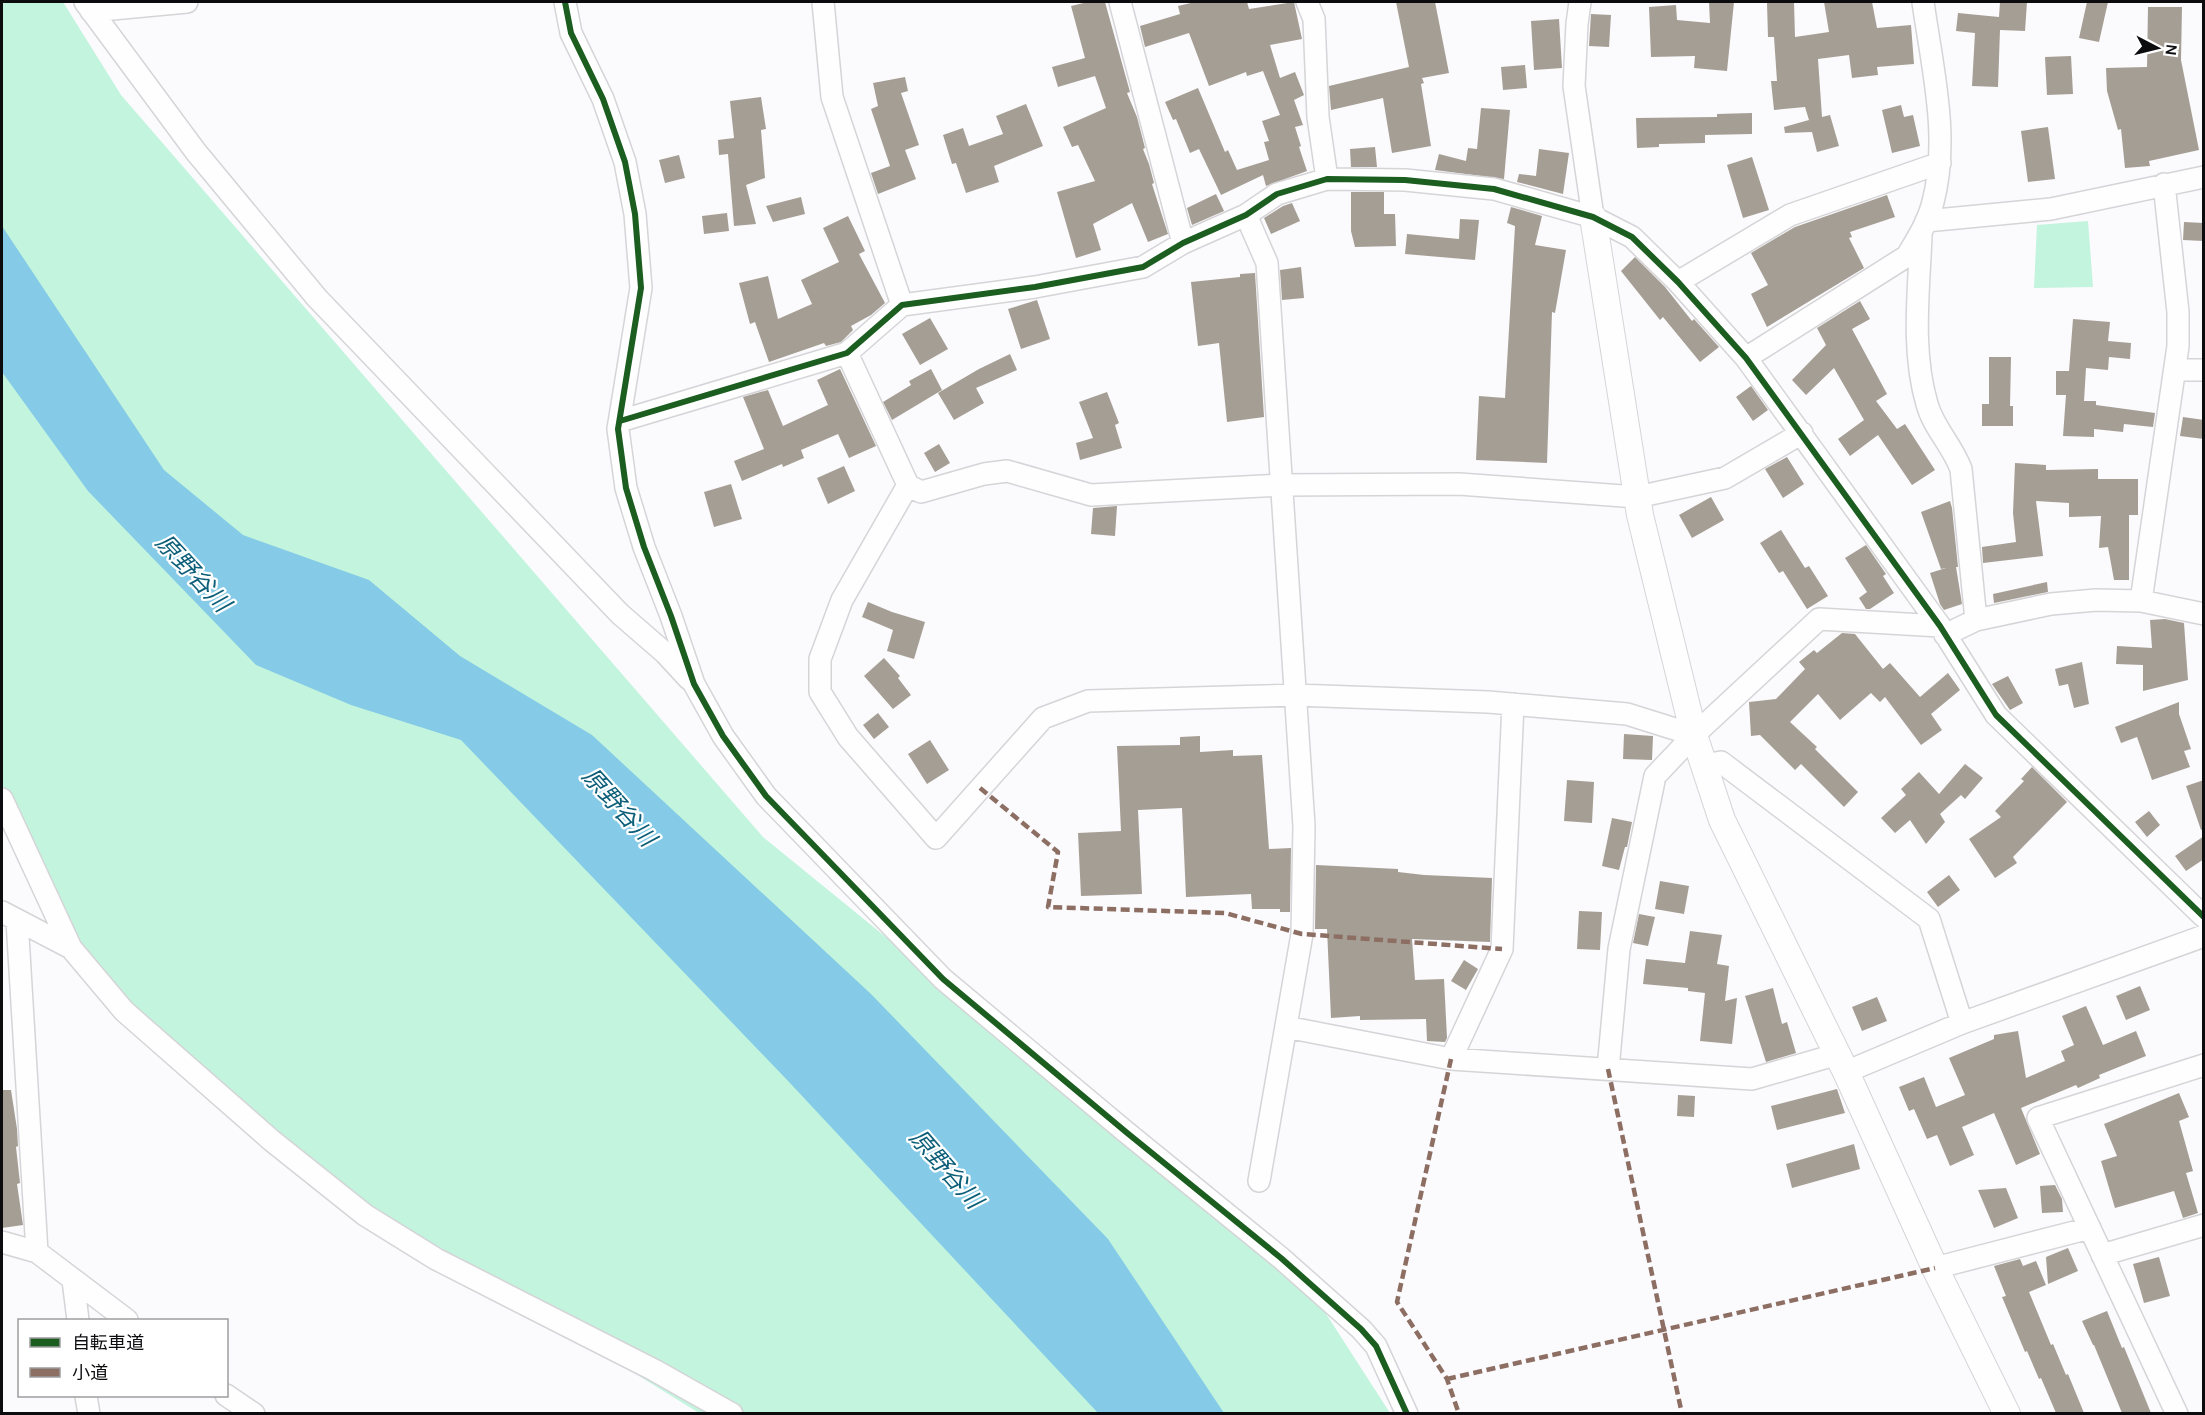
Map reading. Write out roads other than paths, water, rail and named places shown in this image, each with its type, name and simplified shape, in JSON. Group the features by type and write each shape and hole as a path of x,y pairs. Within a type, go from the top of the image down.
{"street":[{"path":"88,6 188,2"},
{"path":"565,2 571,33 603,99 625,162 635,214 641,288 618,429 626,488 644,547 694,684 723,736 766,796 837,872 943,979 1281,1258 1360,1329 1381,1356 1407,1413"},
{"path":"823,2 832,97 903,306"},
{"path":"1120,2 1183,243"},
{"path":"1307,2 1314,19 1318,117 1328,179"},
{"path":"1580,2 1574,86 1593,217 1637,497 1694,735 1722,820 1842,1063 1935,1268 2007,1413"},
{"path":"1746,358 1907,256 1924,227 1933,204 1940,164 1938,110 1923,2"},
{"path":"88,6 196,152 317,298 620,614 665,653 694,684"},
{"path":"1678,282 1790,215 1940,164"},
{"path":"1924,227 2051,209 2204,177"},
{"path":"620,421 847,353 903,306 1035,287 1143,267 1183,243 1246,215 1277,194 1328,179 1405,180 1494,189 1593,217 1632,237 1678,282 1746,358 1943,630 1996,715 2204,917"},
{"path":"2141,602 2178,346 2178,312 2164,184"},
{"path":"1246,215 1267,263 1304,826 1302,934 1259,1181"},
{"path":"1924,227 1917,332 1920,372 1927,406 1937,426 1955,452 1961,469 1976,620"},
{"path":"847,353 908,484 921,492 984,474 1007,471 1091,495 1281,485 1459,484 1637,497 1725,478 1802,433"},
{"path":"2175,370 2204,370"},
{"path":"908,484 842,600 820,659 820,692 848,737 936,838 1043,718 1088,701 1295,695 1513,704 1627,714 1694,735"},
{"path":"1608,1069 1618,949 1655,776 1694,735 1819,619 1943,630 1976,620 2051,604 2096,600 2141,602 2204,614"},
{"path":"1451,1059 1502,949 1513,704"},
{"path":"1704,765 1721,762 1929,919 1962,1023"},
{"path":"2,799 71,948 124,1011 271,1140 365,1215 436,1259 654,1370 732,1413"},
{"path":"9,916 71,948"},
{"path":"9,916 38,1252"},
{"path":"1286,1027 1451,1059 1752,1079 1842,1063 1962,1023 2204,936"},
{"path":"2177,1413 2038,1118 2204,1065"},
{"path":"2102,1255 2204,1225"},
{"path":"1935,1268 2090,1228"},
{"path":"2,1242 38,1252 126,1319"},
{"path":"73,1280 78,1319"},
{"path":"228,1396 254,1413"},
{"path":"87,1397 88,1413"}],"water":[{"name":"原野谷川","path":"2,226 164,470 243,535 369,580 460,656 592,735 871,994 1108,1239 1224,1413 1098,1413 790,1083 461,740 351,705 256,665 88,491 2,372"}]}
